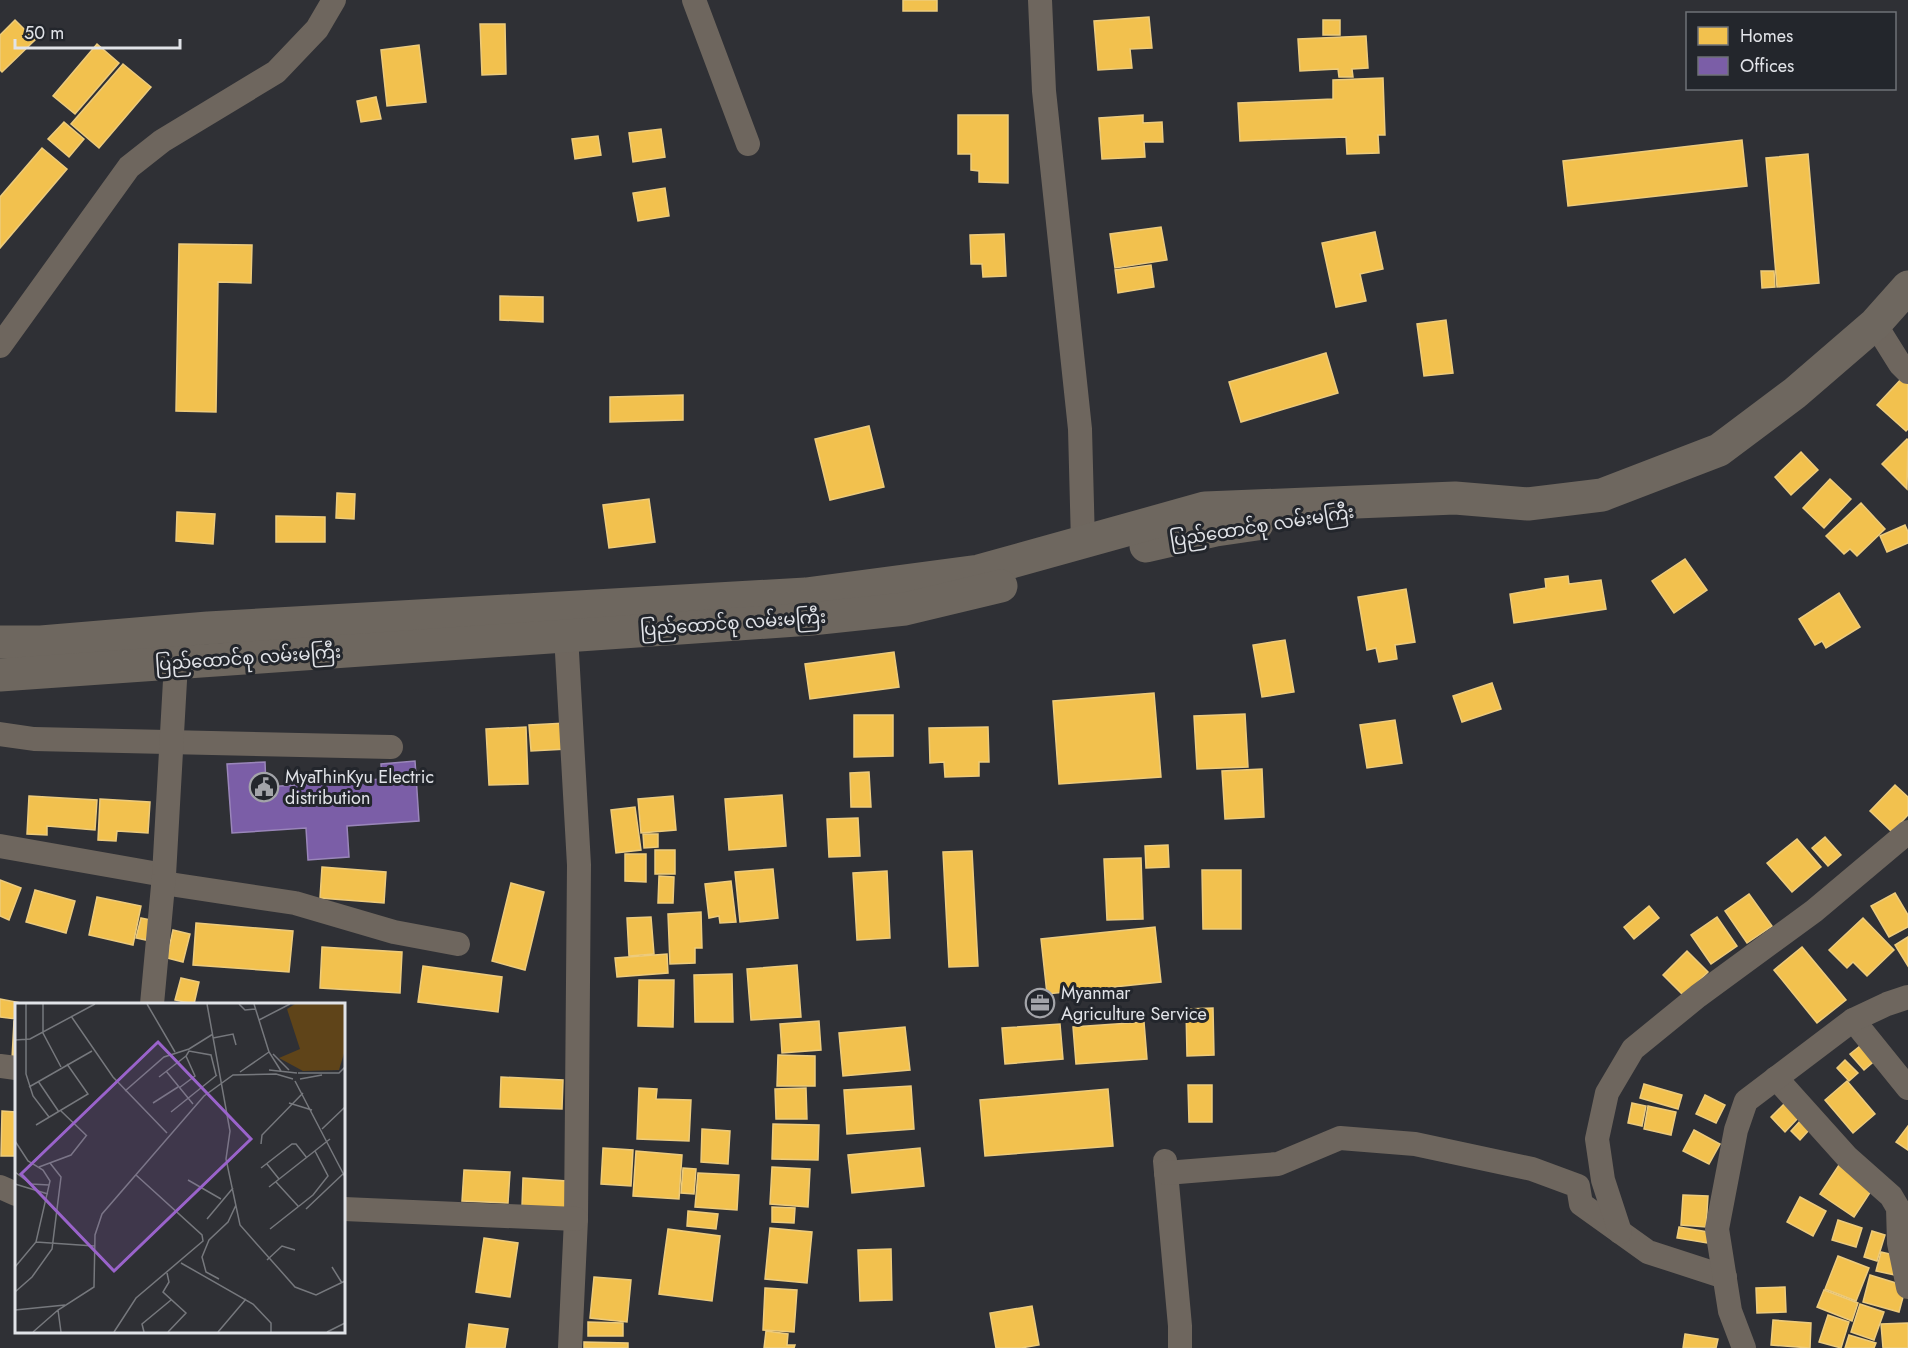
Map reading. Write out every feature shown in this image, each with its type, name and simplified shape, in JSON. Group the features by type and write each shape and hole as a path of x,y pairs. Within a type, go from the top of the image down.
{"main road":[{"path":"1455,498 1528,504 1602,495 1719,450 1795,393 1875,324 1908,287"},
{"name":"ပြည်ထောင်စု လမ်းမကြီး","path":"0,642 41,642 208,628 806,594 979,571 1205,508 1455,498"},
{"name":"ပြည်ထောင်စု လမ်းမကြီး","path":"0,675 811,619 905,609 986,591 1099,558 1216,530 1455,498"}],"street":[{"path":"0,346 129,167 162,141 276,72 317,29 334,0"},
{"path":"694,0 748,144"},
{"path":"1040,0 1044,91 1080,429 1083,543"},
{"path":"1875,324 1900,364 1908,372"},
{"path":"566,635 579,865 576,1219 570,1348"},
{"path":"152,1003 164,879 176,663"},
{"path":"0,734 34,739 391,747"},
{"path":"1620,1232 1603,1180 1597,1139 1607,1093 1633,1049 1698,996 1814,912 1908,831"},
{"path":"0,846 295,903 394,932 458,944"},
{"path":"1744,1348 1730,1311 1717,1229 1736,1130 1746,1101 1853,1020 1908,997"},
{"path":"1853,1020 1908,1088"},
{"path":"0,1066 15,1068"},
{"path":"1776,1078 1847,1157 1891,1196 1899,1208 1899,1242 1908,1287"},
{"path":"1180,1348 1166,1167 1278,1164 1340,1138 1415,1144 1532,1169 1578,1186 1581,1204 1648,1252 1725,1277"},
{"path":"0,1187 15,1194"},
{"path":"345,1209 576,1219"}],"building: Homes":[{"path":"903,0 937,0 937,11 903,11"},
{"path":"1149,17 1152,48 1130,49 1132,68 1098,70 1094,21"},
{"path":"15,20 35,40 2,72 0,70 0,35"},
{"path":"1323,20 1340,20 1340,35 1323,35"},
{"path":"480,24 505,24 506,74 482,75"},
{"path":"1366,36 1368,68 1352,69 1353,77 1339,77 1338,69 1300,71 1298,39"},
{"path":"97,44 119,63 75,114 53,96"},
{"path":"419,45 426,102 387,106 381,50"},
{"path":"123,64 151,87 99,148 71,124"},
{"path":"1383,78 1385,135 1378,135 1379,153 1347,154 1346,137 1240,141 1238,103 1333,99 1333,80"},
{"path":"376,97 381,119 361,122 357,101"},
{"path":"958,115 1008,115 1008,183 979,182 979,171 971,170 971,154 958,154"},
{"path":"1143,115 1143,123 1162,122 1163,142 1144,142 1145,157 1102,159 1099,118"},
{"path":"64,122 84,139 69,157 48,139"},
{"path":"661,129 665,157 633,162 629,133"},
{"path":"598,136 601,155 575,159 572,139"},
{"path":"1742,140 1747,186 1568,206 1563,161"},
{"path":"42,148 67,169 0,248 0,197"},
{"path":"1808,154 1819,283 1777,287 1766,158"},
{"path":"665,188 669,216 638,221 633,193"},
{"path":"1161,227 1167,260 1115,268 1110,234"},
{"path":"1375,232 1383,269 1360,274 1366,301 1336,307 1322,243"},
{"path":"1004,234 1006,276 983,277 982,264 971,264 970,235"},
{"path":"179,244 252,245 251,283 218,282 216,412 176,411"},
{"path":"1151,265 1154,287 1118,293 1115,270"},
{"path":"1761,271 1774,271 1775,287 1762,288"},
{"path":"500,296 543,297 543,322 500,320"},
{"path":"1446,320 1453,373 1424,376 1417,324"},
{"path":"1326,353 1338,393 1241,422 1229,382"},
{"path":"1904,376 1908,379 1908,429 1906,431 1877,405"},
{"path":"683,395 683,420 610,422 610,397"},
{"path":"869,426 884,487 830,500 815,439"},
{"path":"1908,440 1907,489 1882,464"},
{"path":"1801,452 1818,470 1791,495 1775,477"},
{"path":"1830,479 1851,499 1824,528 1803,508"},
{"path":"337,493 355,494 354,519 336,518"},
{"path":"649,499 655,542 609,548 603,505"},
{"path":"1861,503 1885,529 1857,556 1850,549 1844,554 1826,536"},
{"path":"177,512 215,514 213,544 176,541"},
{"path":"276,516 325,517 325,542 276,542"},
{"path":"1905,525 1908,532 1908,543 1887,552 1880,536"},
{"path":"1685,559 1707,590 1674,613 1652,581"},
{"path":"1568,576 1569,584 1601,580 1606,609 1514,623 1510,594 1546,588 1545,579"},
{"path":"1406,589 1415,642 1395,645 1397,659 1379,662 1376,648 1367,650 1358,597"},
{"path":"1839,593 1860,627 1826,648 1822,641 1815,645 1799,619"},
{"path":"1285,640 1294,692 1262,697 1253,645"},
{"path":"894,652 899,687 810,699 805,664"},
{"path":"1492,683 1501,709 1462,722 1453,696"},
{"path":"1154,693 1161,777 1059,784 1053,701"},
{"path":"1245,714 1248,767 1197,769 1194,716"},
{"path":"854,715 893,715 893,756 854,757"},
{"path":"1395,720 1402,763 1367,768 1360,725"},
{"path":"566,723 567,749 531,751 529,725"},
{"path":"526,727 528,784 489,785 486,729"},
{"path":"988,727 989,762 979,762 979,776 945,777 944,762 930,763 929,728"},
{"path":"1262,769 1264,817 1225,819 1222,771"},
{"path":"869,772 871,807 851,807 850,773"},
{"path":"1895,785 1908,797 1908,815 1892,832 1870,811"},
{"path":"782,795 786,846 729,850 725,799"},
{"path":"29,796 97,800 95,830 47,826 47,835 27,834"},
{"path":"673,796 676,830 641,833 638,799"},
{"path":"100,799 150,802 148,833 117,831 116,841 98,840"},
{"path":"635,807 641,850 616,853 611,810"},
{"path":"858,818 860,856 829,857 827,819"},
{"path":"643,834 658,834 658,847 644,848"},
{"path":"1825,837 1841,855 1828,866 1812,848"},
{"path":"1797,839 1821,867 1792,892 1767,863"},
{"path":"1168,845 1169,867 1146,868 1145,846"},
{"path":"655,850 675,850 675,874 655,874"},
{"path":"972,851 978,966 949,967 943,852"},
{"path":"625,854 646,854 646,882 625,881"},
{"path":"1141,858 1143,919 1107,920 1104,859"},
{"path":"322,867 386,872 384,903 320,898"},
{"path":"773,869 778,918 740,922 735,872"},
{"path":"1202,870 1241,870 1241,929 1203,929"},
{"path":"887,871 890,938 857,940 853,873"},
{"path":"659,876 674,877 673,903 658,903"},
{"path":"0,880 21,888 9,920 0,916"},
{"path":"731,881 736,922 720,923 719,916 709,918 705,884"},
{"path":"511,883 544,892 525,970 492,961"},
{"path":"35,890 75,901 66,933 26,922"},
{"path":"1895,893 1908,915 1908,927 1889,937 1871,906"},
{"path":"1749,894 1772,926 1747,943 1725,911"},
{"path":"97,897 141,906 133,945 89,935"},
{"path":"1649,906 1659,918 1634,939 1624,927"},
{"path":"701,912 702,948 695,948 695,963 670,964 668,914"},
{"path":"651,917 654,954 629,956 627,918"},
{"path":"1717,917 1737,946 1711,964 1691,935"},
{"path":"141,918 151,920 146,940 136,938"},
{"path":"1863,918 1894,950 1867,976 1853,962 1847,968 1829,950"},
{"path":"196,923 293,931 289,972 193,965"},
{"path":"1155,927 1161,982 1047,994 1041,939"},
{"path":"173,930 190,934 183,962 167,958"},
{"path":"1908,937 1908,966 1895,945"},
{"path":"322,947 402,952 400,993 320,988"},
{"path":"1802,947 1846,1000 1817,1023 1774,970"},
{"path":"1687,951 1708,972 1684,996 1663,975"},
{"path":"667,954 668,973 617,977 615,958"},
{"path":"797,965 801,1017 751,1020 747,969"},
{"path":"423,966 502,977 498,1012 418,1002"},
{"path":"732,974 733,1022 695,1022 694,975"},
{"path":"181,978 199,982 194,1003 175,1000"},
{"path":"639,980 674,980 673,1027 638,1026"},
{"path":"0,999 21,1003 15,1003 15,1019 0,1017"},
{"path":"1213,1008 1214,1055 1187,1056 1186,1009"},
{"path":"14,1021 15,1021 15,1059 12,1059"},
{"path":"819,1021 821,1050 782,1053 780,1024"},
{"path":"1144,1022 1147,1059 1076,1064 1073,1027"},
{"path":"1060,1024 1063,1059 1005,1064 1002,1028"},
{"path":"905,1027 910,1070 843,1076 839,1033"},
{"path":"1865,1042 1878,1058 1864,1070 1850,1054"},
{"path":"778,1055 815,1056 815,1086 777,1086"},
{"path":"1845,1060 1858,1073 1849,1081 1837,1068"},
{"path":"501,1077 563,1080 562,1109 500,1107"},
{"path":"1847,1081 1875,1114 1853,1133 1825,1100"},
{"path":"1644,1084 1682,1095 1678,1109 1640,1098"},
{"path":"1188,1085 1212,1085 1212,1122 1189,1122"},
{"path":"911,1086 914,1129 847,1134 844,1090"},
{"path":"639,1088 657,1089 656,1099 691,1100 689,1141 637,1139"},
{"path":"806,1088 807,1119 776,1119 775,1089"},
{"path":"1108,1089 1113,1146 985,1156 980,1100"},
{"path":"1705,1095 1725,1105 1716,1123 1696,1114"},
{"path":"1632,1103 1646,1106 1642,1126 1628,1123"},
{"path":"1785,1103 1799,1117 1785,1132 1771,1117"},
{"path":"1648,1106 1676,1112 1671,1135 1644,1129"},
{"path":"2,1111 15,1112 15,1156 1,1156"},
{"path":"1800,1121 1809,1130 1800,1140 1791,1131"},
{"path":"773,1124 819,1125 818,1160 772,1159"},
{"path":"1908,1126 1908,1150 1896,1142"},
{"path":"702,1129 730,1131 728,1164 701,1162"},
{"path":"1694,1130 1720,1144 1709,1164 1683,1151"},
{"path":"603,1148 633,1150 631,1186 601,1184"},
{"path":"920,1148 924,1186 852,1193 848,1155"},
{"path":"636,1151 682,1155 679,1199 633,1196"},
{"path":"1839,1165 1873,1188 1854,1217 1820,1194"},
{"path":"772,1167 810,1169 808,1207 770,1204"},
{"path":"683,1168 696,1169 694,1194 681,1193"},
{"path":"464,1170 510,1172 508,1203 462,1201"},
{"path":"698,1173 739,1175 737,1210 695,1207"},
{"path":"523,1178 567,1181 565,1208 522,1206"},
{"path":"1683,1195 1708,1196 1706,1227 1681,1225"},
{"path":"1800,1197 1826,1211 1813,1236 1787,1222"},
{"path":"772,1207 795,1208 794,1223 772,1222"},
{"path":"688,1211 718,1214 716,1229 687,1226"},
{"path":"1838,1220 1862,1228 1856,1247 1832,1240"},
{"path":"1679,1227 1709,1232 1707,1243 1677,1238"},
{"path":"770,1228 812,1232 807,1283 765,1279"},
{"path":"668,1229 720,1236 712,1301 659,1294"},
{"path":"1872,1231 1885,1235 1877,1261 1864,1257"},
{"path":"484,1238 518,1243 510,1297 476,1292"},
{"path":"891,1249 892,1300 860,1301 858,1250"},
{"path":"1881,1252 1899,1256 1895,1275 1876,1271"},
{"path":"1838,1256 1869,1268 1856,1301 1825,1289"},
{"path":"1870,1275 1906,1286 1899,1312 1863,1302"},
{"path":"594,1277 631,1280 627,1322 590,1318"},
{"path":"1785,1287 1786,1312 1757,1313 1756,1288"},
{"path":"765,1288 797,1290 794,1332 763,1330"},
{"path":"1824,1290 1858,1303 1852,1321 1817,1307"},
{"path":"1860,1304 1884,1312 1874,1340 1851,1332"},
{"path":"1032,1306 1039,1345 996,1348 990,1313"},
{"path":"1828,1315 1849,1322 1841,1348 1819,1342"},
{"path":"1773,1320 1811,1323 1810,1348 1771,1345"},
{"path":"588,1322 623,1323 623,1336 588,1336"},
{"path":"1908,1323 1908,1348 1883,1348 1881,1324"},
{"path":"469,1324 508,1329 505,1348 466,1348"},
{"path":"766,1331 788,1334 787,1345 795,1345 794,1348 764,1348"},
{"path":"1685,1334 1718,1339 1716,1348 1683,1348"},
{"path":"1849,1335 1876,1343 1874,1348 1845,1348"},
{"path":"584,1342 628,1343 628,1348 584,1348"}],"building: Offices":[{"path":"415,761 419,821 347,826 349,857 308,860 306,828 232,833 227,764 265,762 266,787 382,779 381,764"}],"place":[{"name":"MyaThinKyu Electric distribution","path":"264,787"},
{"name":"Myanmar Agriculture Service","path":"1040,1003"}]}
